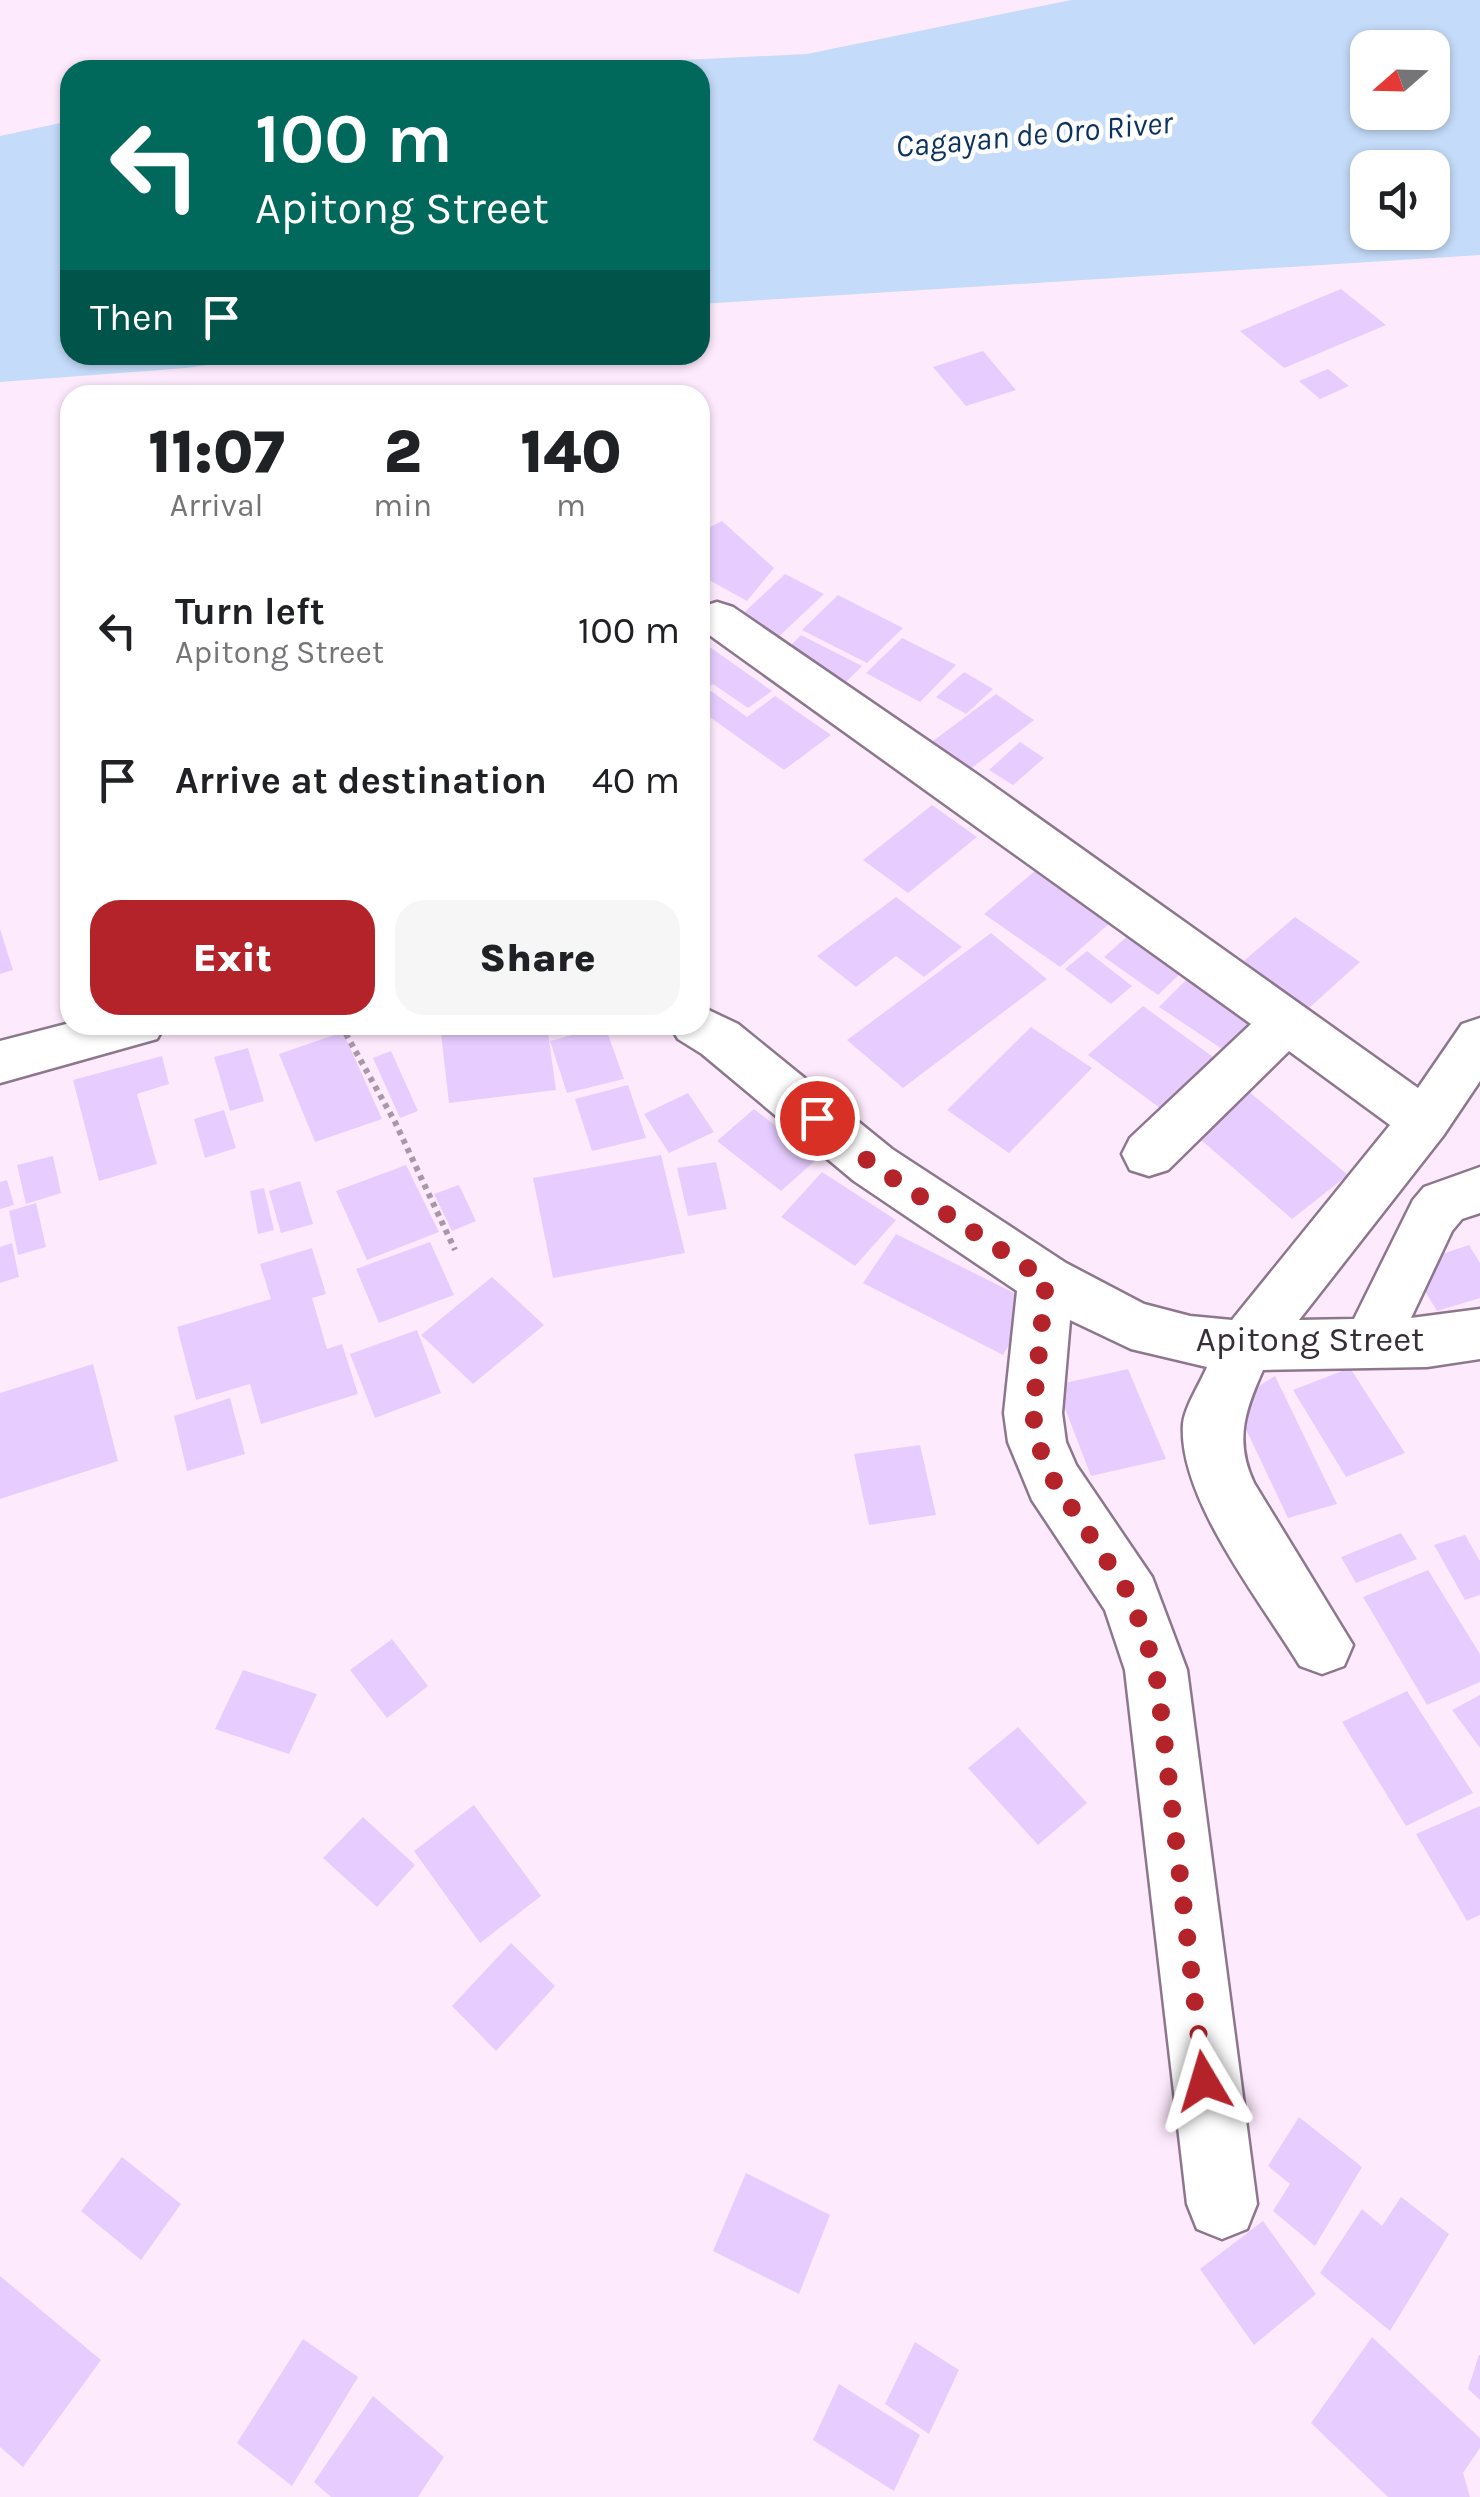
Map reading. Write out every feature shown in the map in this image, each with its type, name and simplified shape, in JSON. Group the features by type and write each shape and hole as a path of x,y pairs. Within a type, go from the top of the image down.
{"street":[{"path":"717,618 964,789 1284,1024 1424,1121"},
{"path":"1149,1154 1284,1024"},
{"name":"Apitong Street","path":"710,1033 873,1165 1046,1280 1131,1325 1190,1341 1245,1346 1370,1345 1480,1334"},
{"path":"0,1062 102,1035"},
{"path":"1322,1645 1233,1502 1216,1466 1212,1421 1245,1346 1424,1121 1480,1039"},
{"path":"1370,1345 1432,1216 1443,1203 1480,1190"},
{"path":"1046,1280 1033,1413 1037,1442 1054,1481 1131,1597 1156,1670 1222,2204"}],"path":[{"path":"346,1035 456,1250"}],"water":[{"name":"Cagayan de Oro River","path":"1071,0 1480,0 1480,255 710,303 710,60 686,60 807,54"},
{"path":"60,123 60,365 208,365 0,382 0,136"}],"building":[{"path":"1341,289 1386,325 1284,368 1240,331"},
{"path":"983,351 1016,390 966,406 933,367"},
{"path":"1328,369 1349,386 1320,399 1299,381"},
{"path":"722,521 774,568 747,601 710,581 710,527"},
{"path":"785,574 824,594 773,642 734,622"},
{"path":"838,595 903,628 867,663 802,630"},
{"path":"801,635 862,666 846,682 785,651"},
{"path":"902,638 956,665 920,702 866,673"},
{"path":"710,647 772,691 748,708 713,684 710,686"},
{"path":"964,672 993,689 966,714 936,697"},
{"path":"710,692 747,717 775,696 831,735 784,770 710,717"},
{"path":"996,694 1034,720 964,774 925,747"},
{"path":"1020,742 1044,758 1013,785 989,770"},
{"path":"932,805 977,837 908,893 863,860"},
{"path":"1035,871 1111,922 1060,967 984,914"},
{"path":"896,897 962,947 924,977 896,956 856,987 817,956"},
{"path":"1295,917 1360,962 1298,1018 1232,971"},
{"path":"0,929 13,970 0,974"},
{"path":"991,933 1047,979 903,1088 847,1040"},
{"path":"1131,933 1184,970 1158,995 1104,957"},
{"path":"1087,951 1132,986 1111,1004 1065,969"},
{"path":"1191,975 1257,1018 1225,1051 1159,1007"},
{"path":"1143,1006 1220,1062 1164,1111 1088,1055"},
{"path":"1031,1027 1092,1068 1009,1153 947,1110"},
{"path":"344,1035 382,1119 315,1142 279,1054"},
{"path":"441,1035 548,1035 556,1090 449,1103"},
{"path":"572,1035 608,1035 624,1079 567,1093 550,1041"},
{"path":"248,1048 264,1101 230,1111 214,1057"},
{"path":"391,1051 418,1111 400,1118 373,1058"},
{"path":"162,1056 169,1084 137,1094 157,1164 99,1181 73,1080"},
{"path":"1240,1084 1348,1175 1292,1219 1185,1126"},
{"path":"628,1085 646,1138 592,1151 575,1099"},
{"path":"688,1093 714,1132 669,1153 644,1114"},
{"path":"754,1109 818,1158 781,1191 717,1141"},
{"path":"224,1110 236,1148 205,1158 194,1119"},
{"path":"661,1155 685,1253 553,1278 533,1178"},
{"path":"53,1156 61,1193 26,1204 17,1165"},
{"path":"716,1162 727,1209 688,1216 677,1168"},
{"path":"406,1165 439,1232 367,1260 336,1191"},
{"path":"822,1172 896,1220 855,1266 781,1217"},
{"path":"7,1180 14,1205 0,1209 0,1182"},
{"path":"300,1181 313,1224 281,1233 269,1191"},
{"path":"459,1185 476,1221 452,1231 434,1194"},
{"path":"264,1188 274,1230 258,1234 250,1191"},
{"path":"36,1203 46,1247 18,1255 9,1211"},
{"path":"896,1234 1034,1303 1003,1355 863,1283"},
{"path":"430,1242 454,1295 379,1323 356,1269"},
{"path":"12,1243 19,1277 0,1283 0,1247"},
{"path":"1469,1245 1480,1263 1480,1298 1437,1311 1409,1265"},
{"path":"312,1248 326,1294 312,1298 327,1349 342,1344 358,1394 261,1424 250,1384 196,1400 177,1327 271,1299 260,1264"},
{"path":"492,1277 544,1325 473,1384 421,1335"},
{"path":"417,1330 441,1393 375,1418 350,1354"},
{"path":"93,1364 118,1461 0,1499 0,1393"},
{"path":"1350,1368 1405,1453 1346,1477 1293,1390"},
{"path":"1128,1369 1166,1459 1091,1476 1056,1385"},
{"path":"1275,1376 1337,1504 1288,1518 1233,1402"},
{"path":"230,1398 245,1454 187,1471 174,1416"},
{"path":"920,1445 936,1515 869,1525 854,1454"},
{"path":"1401,1533 1417,1559 1356,1583 1341,1557"},
{"path":"1465,1535 1480,1561 1480,1595 1465,1600 1434,1545"},
{"path":"1428,1570 1480,1654 1480,1682 1427,1705 1363,1597"},
{"path":"392,1639 428,1686 387,1718 350,1670"},
{"path":"243,1670 317,1694 289,1754 215,1729"},
{"path":"1407,1691 1473,1793 1406,1826 1342,1722"},
{"path":"1480,1695 1480,1748 1452,1710"},
{"path":"1018,1727 1087,1803 1038,1845 968,1768"},
{"path":"474,1805 541,1896 480,1943 414,1851"},
{"path":"1480,1806 1480,1915 1467,1921 1416,1834"},
{"path":"363,1817 415,1865 377,1907 323,1858"},
{"path":"511,1943 555,1986 496,2051 452,2006"},
{"path":"1299,2117 1362,2167 1315,2246 1273,2211 1290,2184 1268,2166"},
{"path":"122,2157 181,2204 141,2260 81,2211"},
{"path":"746,2173 830,2215 799,2294 713,2251"},
{"path":"1401,2197 1449,2234 1390,2331 1320,2273 1362,2209 1382,2226"},
{"path":"1263,2221 1316,2294 1254,2345 1200,2269"},
{"path":"0,2276 101,2360 23,2467 0,2447"},
{"path":"1372,2337 1480,2438 1480,2448 1463,2473 1470,2497 1388,2497 1311,2423"},
{"path":"303,2339 358,2377 292,2486 237,2443"},
{"path":"915,2342 959,2370 929,2434 885,2404"},
{"path":"1480,2355 1480,2400 1468,2389"},
{"path":"839,2384 920,2435 894,2491 813,2440"},
{"path":"373,2396 444,2457 418,2497 331,2497 314,2482"}],"route":[{"path":"817,1118 873,1165 1046,1280 1033,1413 1037,1442 1054,1481 1131,1597 1156,1670 1204,2081"}]}
